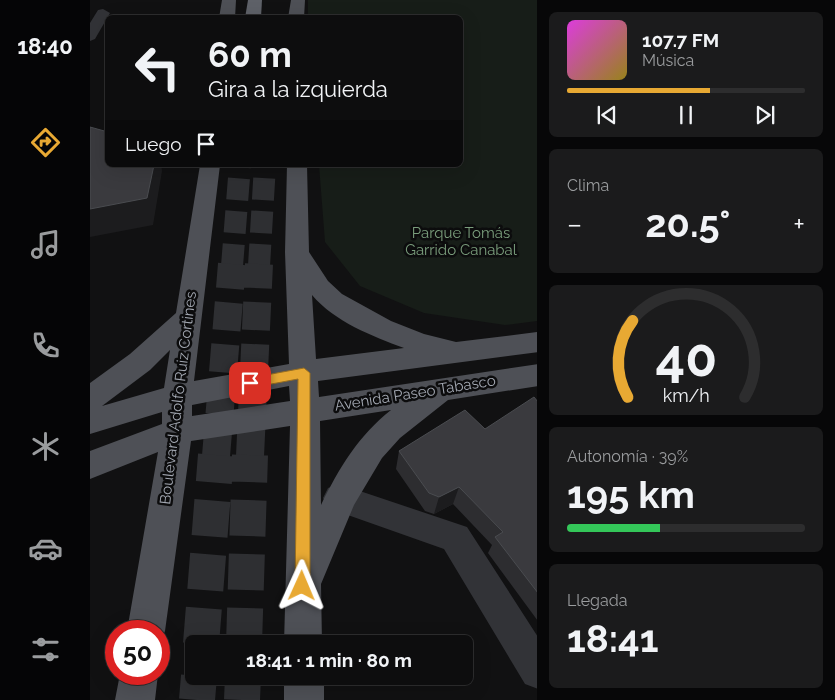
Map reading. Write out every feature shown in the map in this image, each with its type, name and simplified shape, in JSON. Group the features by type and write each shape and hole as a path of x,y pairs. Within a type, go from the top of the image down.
{"highway":[{"path":"253,15 255,0"}],"main road":[{"path":"227,15 229,0"},
{"path":"296,15 298,0"},
{"name":"Boulevard Adolfo Ruiz Cortines","path":"148,620 177,431 177,397 209,167"},
{"path":"296,167 297,252 305,410 303,635"},
{"path":"297,252 323,291 337,304 410,339 440,349 462,353"},
{"path":"90,399 140,362 187,318"},
{"path":"90,422 124,410 177,397 304,373 537,342"},
{"name":"Avenida Paseo Tabasco","path":"90,465 177,431 537,375"},
{"path":"302,586 339,498 350,477 381,437 412,410 448,388"},
{"path":"135,700 137,685"},
{"path":"304,685 304,700"}],"street":[{"path":"90,36 103,13"},
{"path":"339,498 455,538 537,669"}],"green space":[{"name":"Parque Tomás Garrido Canabal","path":"308,0 537,0 537,321 505,325 424,313 360,286 325,242 319,167 463,167 463,15 308,15"}],"building":[{"path":"90,127 105,131 105,167 154,167 147,198 90,209"},
{"path":"534,397 537,401 537,592 495,537 503,532 459,487 439,497 429,493 399,451 465,410 485,429"}],"tunnel":[{"path":"232,266 240,167"},
{"path":"259,266 265,167"},
{"path":"216,456 232,264"},
{"path":"250,456 259,264"},
{"path":"202,635 216,455"},
{"path":"244,635 250,455"},
{"path":"197,700 198,685"},
{"path":"242,700 243,685"}],"route":[{"path":"250,383 304,373 302,586"}]}
